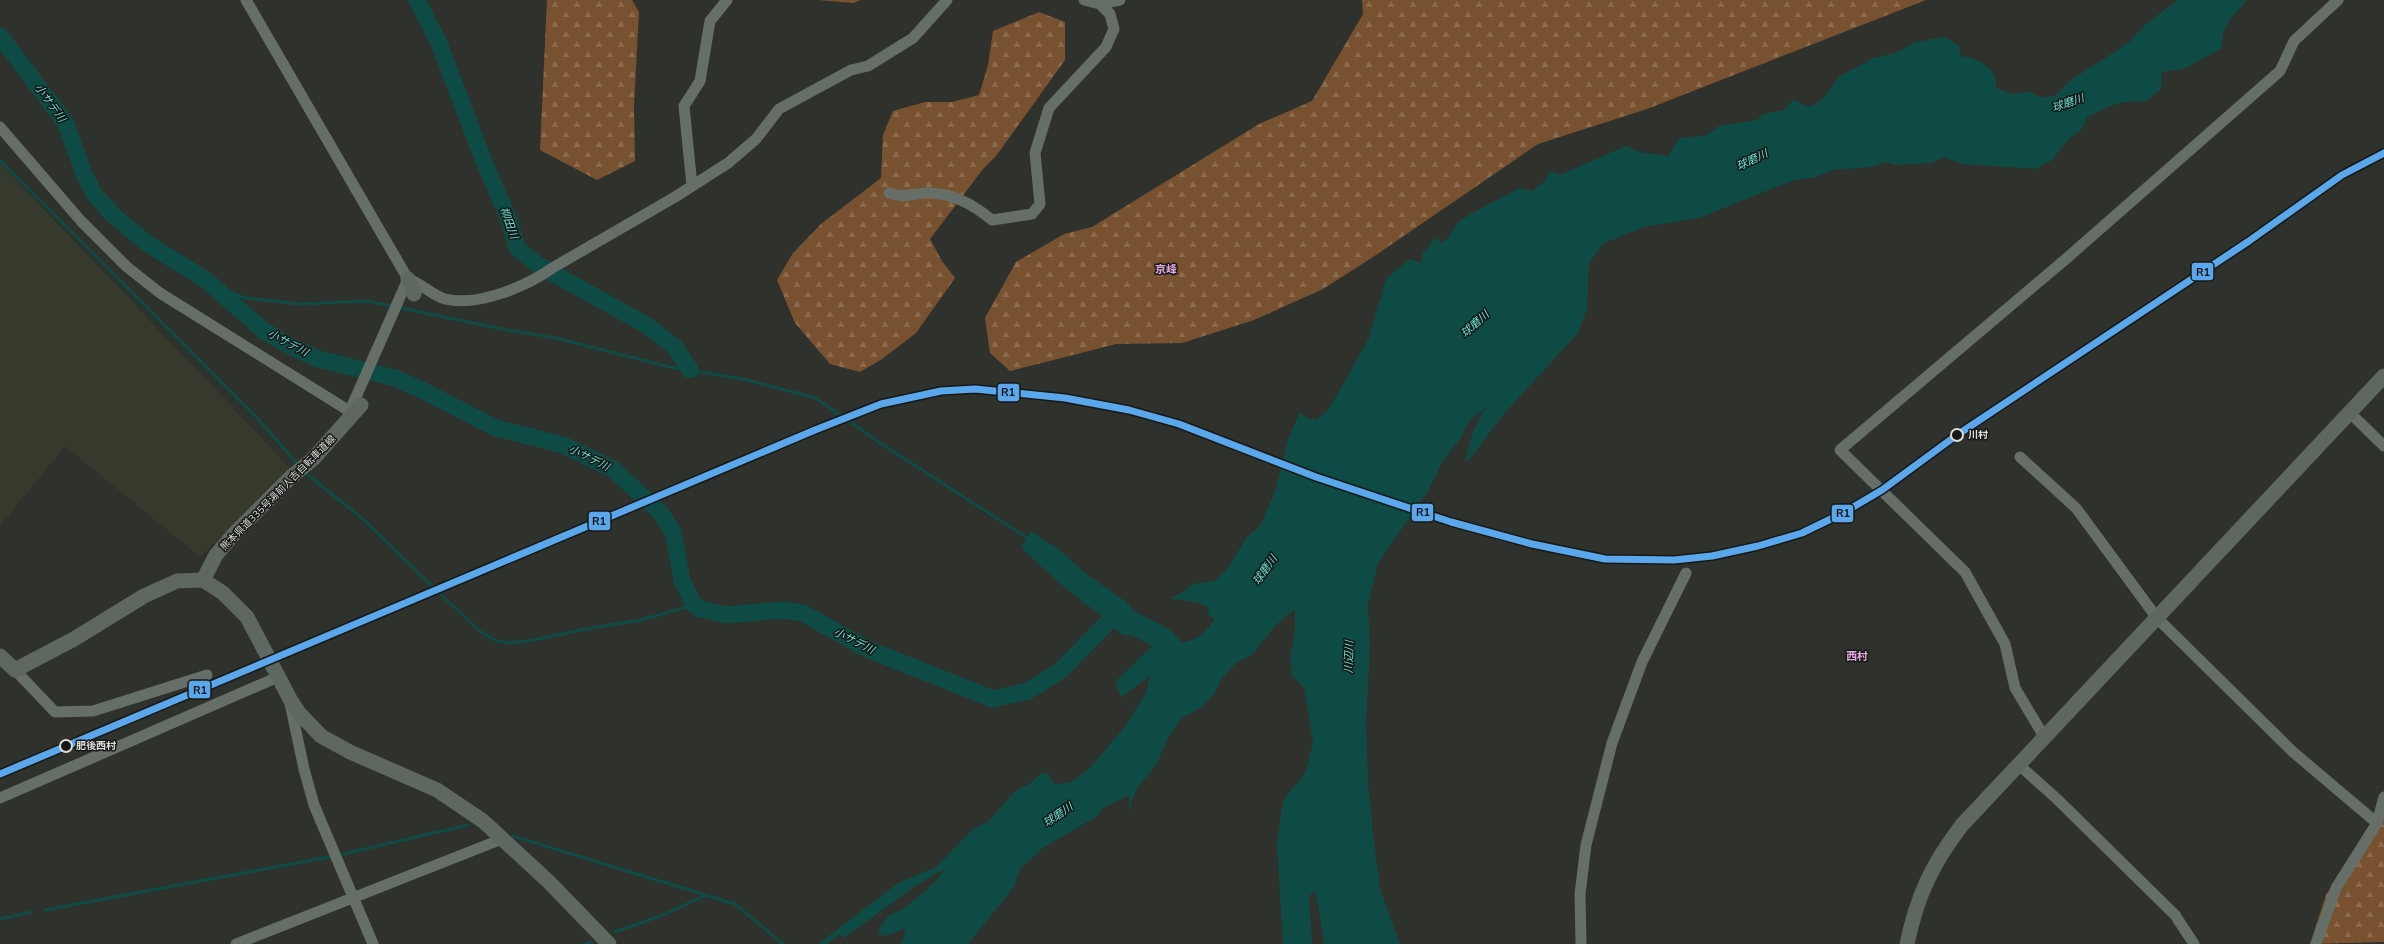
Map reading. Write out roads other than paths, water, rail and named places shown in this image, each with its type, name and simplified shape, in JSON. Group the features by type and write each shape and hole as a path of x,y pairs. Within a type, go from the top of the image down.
{"street":[{"path":"246,0 408,279 414,294"},
{"path":"692,186 684,106 700,81 710,21 727,0"},
{"path":"408,279 418,282 445,299 477,299 507,292 539,278 554,267 692,186 728,163 756,139 779,110 851,70 868,66 913,38 947,0"},
{"path":"1084,0 1100,4 1120,0"},
{"path":"2045,738 2015,688 2005,644 1965,572 1840,450 2067,258 2280,71 2294,41 2338,0"},
{"path":"888,193 905,197 928,193 965,201 992,220 1032,214 1040,204 1034,153 1049,108 1106,47 1114,29 1110,14 1100,4"},
{"path":"0,127 81,221 127,267 160,293 358,409"},
{"path":"358,409 352,406 408,279"},
{"path":"1907,944 1914,914 1926,880 1941,852 1962,825 2020,766 2384,376"},
{"name":"熊本県道335号湯前人吉自転車道線","path":"203,580 216,555 233,535 291,477 313,459 358,409"},
{"path":"2350,413 2384,446"},
{"path":"2020,457 2076,508 2157,618 2293,752 2377,823"},
{"path":"1581,944 1580,894 1586,845 1612,743 1642,662 1686,573"},
{"path":"15,670 74,639 144,596 177,581 203,580 223,593 247,617 290,699 299,713 321,736 350,752 437,790 483,821 549,882 609,944"},
{"path":"0,656 56,712 93,711 207,675"},
{"path":"0,798 278,676"},
{"path":"290,699 304,769 314,805 354,896 373,944"},
{"path":"2020,766 2057,799 2175,915 2194,944"},
{"path":"2316,944 2336,888 2377,823 2384,797"},
{"path":"236,944 354,896 502,839"}],"water":[{"path":"2178,0 2247,0 2229,21 2222,39 2222,48 2186,68 2162,72 2161,89 2146,101 2121,103 2087,117 2083,128 2068,140 2052,160 2036,169 1961,164 1944,157 1931,163 1895,165 1885,162 1873,167 1832,170 1813,178 1794,180 1699,218 1644,227 1604,243 1589,263 1587,309 1578,333 1503,415 1469,460 1465,461 1473,431 1485,408 1470,420 1461,438 1443,461 1428,491 1378,563 1368,605 1370,647 1366,722 1368,783 1380,889 1400,944 1324,944 1315,891 1309,896 1312,944 1283,944 1277,844 1283,800 1305,773 1313,743 1304,688 1292,675 1290,658 1295,630 1295,609 1275,626 1252,655 1237,662 1221,679 1215,693 1202,707 1182,718 1167,740 1157,764 1137,788 1127,815 1130,795 1103,808 1099,815 1043,848 1020,869 1014,887 968,944 901,944 906,928 882,937 878,930 889,915 903,909 920,895 936,881 946,868 914,887 844,938 840,934 827,944 818,944 898,883 936,867 973,829 988,822 1014,792 1032,782 1040,774 1049,773 1050,779 1056,784 1071,782 1090,768 1123,729 1146,693 1150,675 1121,698 1115,682 1152,646 1116,625 1083,602 1021,547 1031,531 1058,549 1089,576 1125,601 1134,611 1171,630 1182,643 1193,640 1201,635 1214,619 1207,613 1209,608 1199,603 1170,598 1183,592 1193,584 1214,581 1227,569 1247,537 1260,526 1276,489 1289,437 1300,412 1307,418 1316,420 1327,411 1369,338 1386,279 1409,259 1421,263 1423,252 1429,247 1434,237 1441,243 1449,237 1457,223 1472,213 1520,188 1532,191 1545,181 1550,171 1560,175 1626,146 1640,152 1668,156 1679,138 1705,136 1719,126 1757,120 1763,114 1784,110 1793,100 1810,107 1822,100 1840,76 1874,58 1898,52 1915,42 1945,37 1958,45 1961,56 1981,62 1991,69 1996,81 1996,88 2012,94 2030,92 2040,97 2055,96 2071,80 2128,43 2147,23"}],"waterway":[{"name":"柳田川","path":"417,0 439,43 484,162 509,220 517,248 538,265 646,325 675,347 690,370"},
{"name":"小サデ川","path":"0,36 65,122 85,176 95,195 114,216 148,244 206,280 264,331 292,347 318,359 395,378 422,390 496,428 563,445 613,469 660,512 673,532 682,580 694,605 700,609 727,615 782,610 803,613 867,649 993,699 1028,691 1060,671 1113,617 1127,627"},
{"path":"0,160 260,421 299,466"},
{"path":"206,280 219,288 245,298 299,304 367,301 502,329 555,338 670,367 743,379 816,398 880,443 1029,539"},
{"path":"304,472 362,518 481,632 497,641 509,643 528,641 591,628 641,620 694,605"},
{"path":"343,854 468,825"},
{"path":"513,836 735,904 783,944"},
{"path":"45,910 329,857"},
{"path":"615,932 663,915 704,896"},
{"path":"0,919 32,912"},
{"path":"585,944 591,942"}],"place":[{"name":"川村","path":"1957,435"},
{"name":"肥後西村","path":"66,746"}],"district":[{"name":"京峰","path":"1166,269"},
{"name":"西村","path":"1857,656"}],"water label":[{"name":"球磨川","path":"2068,103"},
{"name":"球磨川","path":"1752,160"},
{"name":"球磨川","path":"1475,324"},
{"name":"球磨川","path":"1265,570"},
{"name":"川辺川","path":"1349,657"},
{"name":"球磨川","path":"1058,815"}]}
